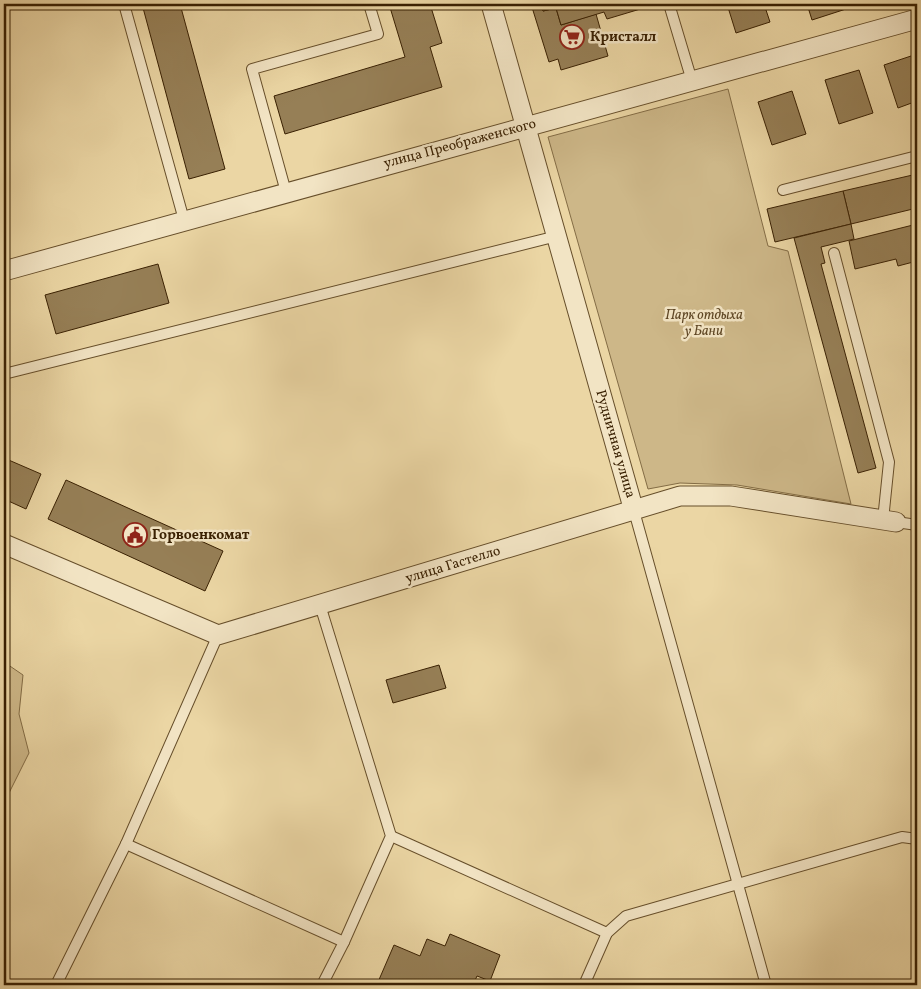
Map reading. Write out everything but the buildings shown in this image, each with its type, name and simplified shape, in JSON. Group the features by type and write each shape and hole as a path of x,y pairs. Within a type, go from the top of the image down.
{"street":[{"name":"Рудничная улица","path":"491,4 634,511"},
{"name":"улица Преображенского","path":"4,271 917,19"},
{"name":"улица Гастелло","path":"218,635 680,496 731,496 890,521"},
{"path":"4,544 218,635"}],"lane":[{"path":"124,4 184,220"},
{"path":"286,192 252,68 378,34 369,4"},
{"path":"669,4 692,80"},
{"path":"784,190 917,156"},
{"path":"4,374 557,236"},
{"path":"834,253 889,462 890,521"},
{"name":"Рудничная улица","path":"634,511 766,985"},
{"name":"улица Гастелло","path":"890,521 917,525"},
{"path":"320,604 391,836 344,942 322,985"},
{"path":"56,985 126,844 218,635"},
{"path":"391,836 607,933"},
{"path":"584,985 607,933 626,916 902,837 917,839"},
{"path":"126,844 344,942"}],"green space":[{"name":"Парк отдыха у Бани","path":"728,89 768,246 788,251 851,504 737,485 680,483 648,489 548,137"},
{"path":"4,662 23,675 19,714 29,753 4,803"}],"place":[{"name":"Кристалл","path":"572,37"},
{"name":"Горвоенкомат","path":"135,535"}]}
